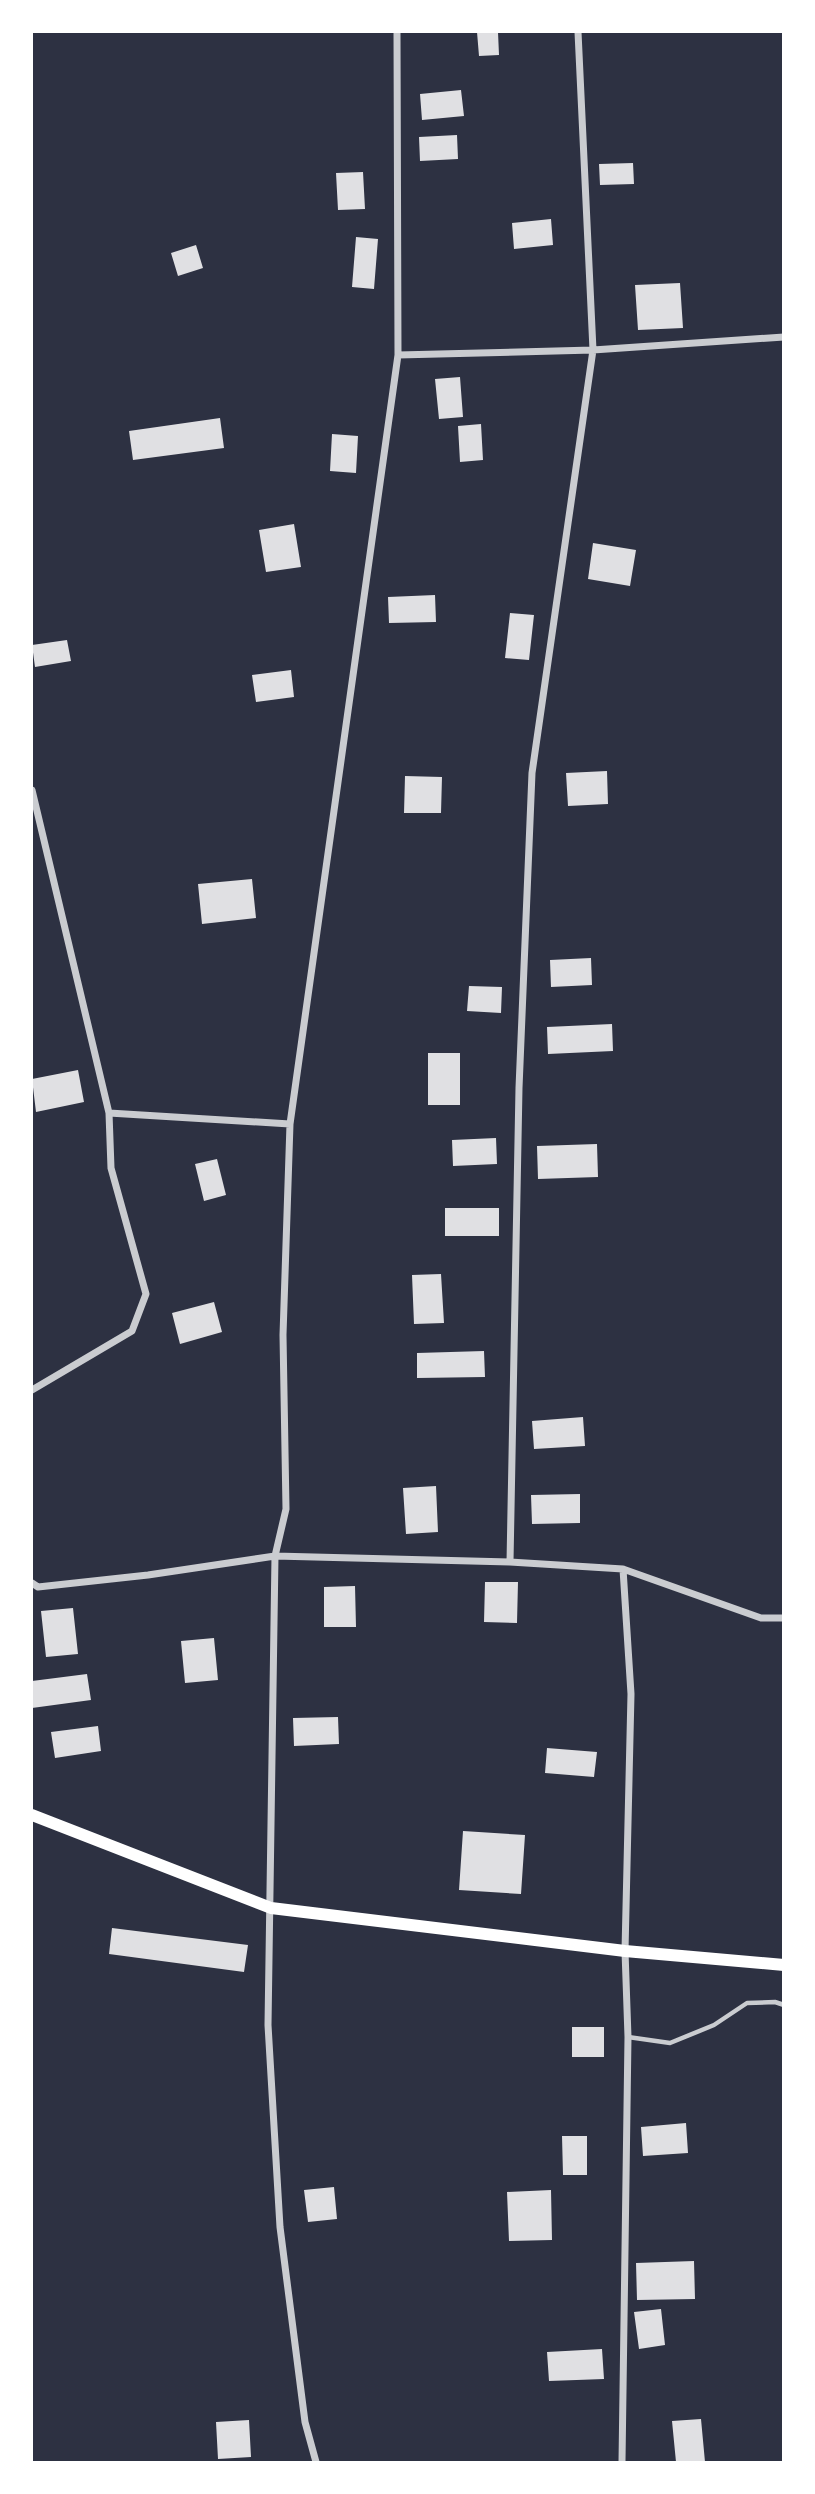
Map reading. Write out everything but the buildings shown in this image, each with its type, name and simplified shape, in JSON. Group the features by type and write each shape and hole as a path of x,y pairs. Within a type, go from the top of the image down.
{"main road":[{"path":"32,1815 271,1908 625,1951 783,1965"}],"street":[{"path":"316,2462 305,2422 280,2227 268,2025 275,1556 286,1509 283,1335 290,1124 398,355 397,32"},
{"path":"510,1562 519,1088 532,773 593,350 578,32"},
{"path":"398,355 593,350 783,337"},
{"path":"32,790 110,1114 111,1168 146,1294 132,1331 32,1390"},
{"path":"110,1114 290,1124"},
{"path":"32,1583 38,1587 275,1556 510,1562 623,1569 761,1618 783,1618"},
{"path":"622,2462 628,2037 625,1951 631,1694 623,1569"}],"lane":[{"path":"628,2037 670,2043 714,2025 747,2003 775,2002 783,2005"}]}
